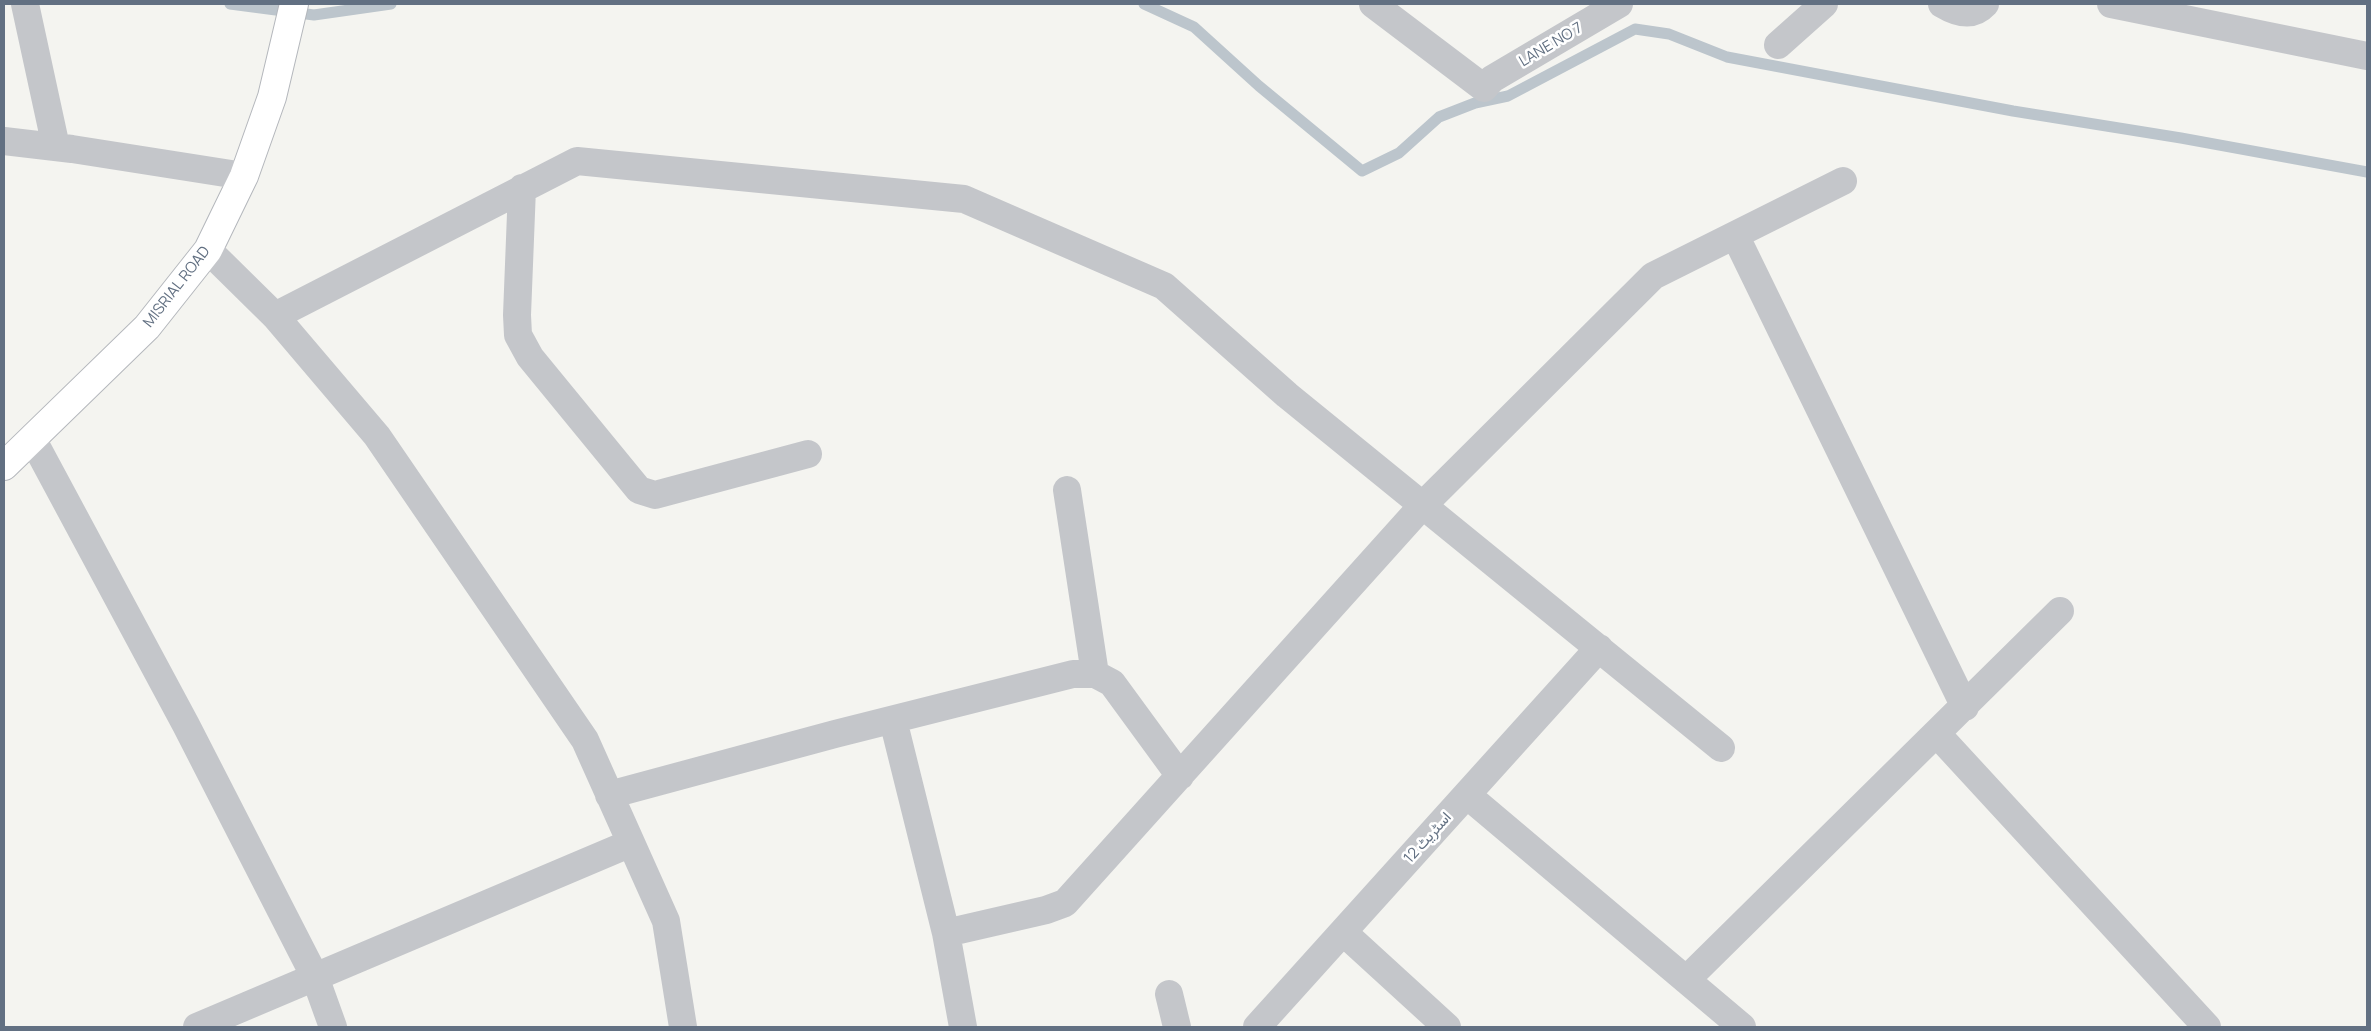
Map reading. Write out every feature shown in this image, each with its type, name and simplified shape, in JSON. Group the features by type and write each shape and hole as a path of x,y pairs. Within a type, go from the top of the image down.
{"main road":[{"name":"MISRIAL ROAD","path":"4,466 33,440 147,327 208,250 244,176 272,97 294,4"}],"street":[{"path":"25,4 56,147"},
{"name":"LANE NO 7","path":"1373,4 1484,88 1492,80 1619,4"},
{"path":"1778,45 1824,4"},
{"path":"1942,4 1954,11 1967,14 1980,10 1985,4"},
{"path":"2111,4 2367,56"},
{"path":"4,141 56,147 244,176"},
{"path":"274,316 577,161 964,199 1164,286 1287,395 1722,748"},
{"path":"946,933 1046,910 1065,903 1422,506 1653,276 1843,181"},
{"path":"522,188 517,315 518,335 530,357 639,490 655,495 808,454"},
{"path":"1735,236 1965,706"},
{"path":"208,250 274,316 377,436 585,740 666,921 683,1027"},
{"path":"33,440 186,725 315,978 333,1027"},
{"path":"1066,490 1095,674"},
{"path":"1686,980 2060,611"},
{"name":"اسٹریٹ 12","path":"1257,1027 1599,648"},
{"path":"609,795 1073,674 1095,674 1112,683 1180,776"},
{"path":"894,720 946,933 964,1027"},
{"path":"1937,734 2207,1027"},
{"path":"1467,795 1742,1027"},
{"path":"197,1027 631,842"},
{"path":"1343,932 1447,1027"},
{"path":"1169,994 1177,1027"}],"waterway":[{"path":"230,4 314,15 391,4"},
{"path":"1144,4 1194,27 1259,86 1362,171 1399,153 1439,117 1475,103 1508,96 1635,29 1669,34 1727,57 2013,111 2181,138 2367,172"}]}
